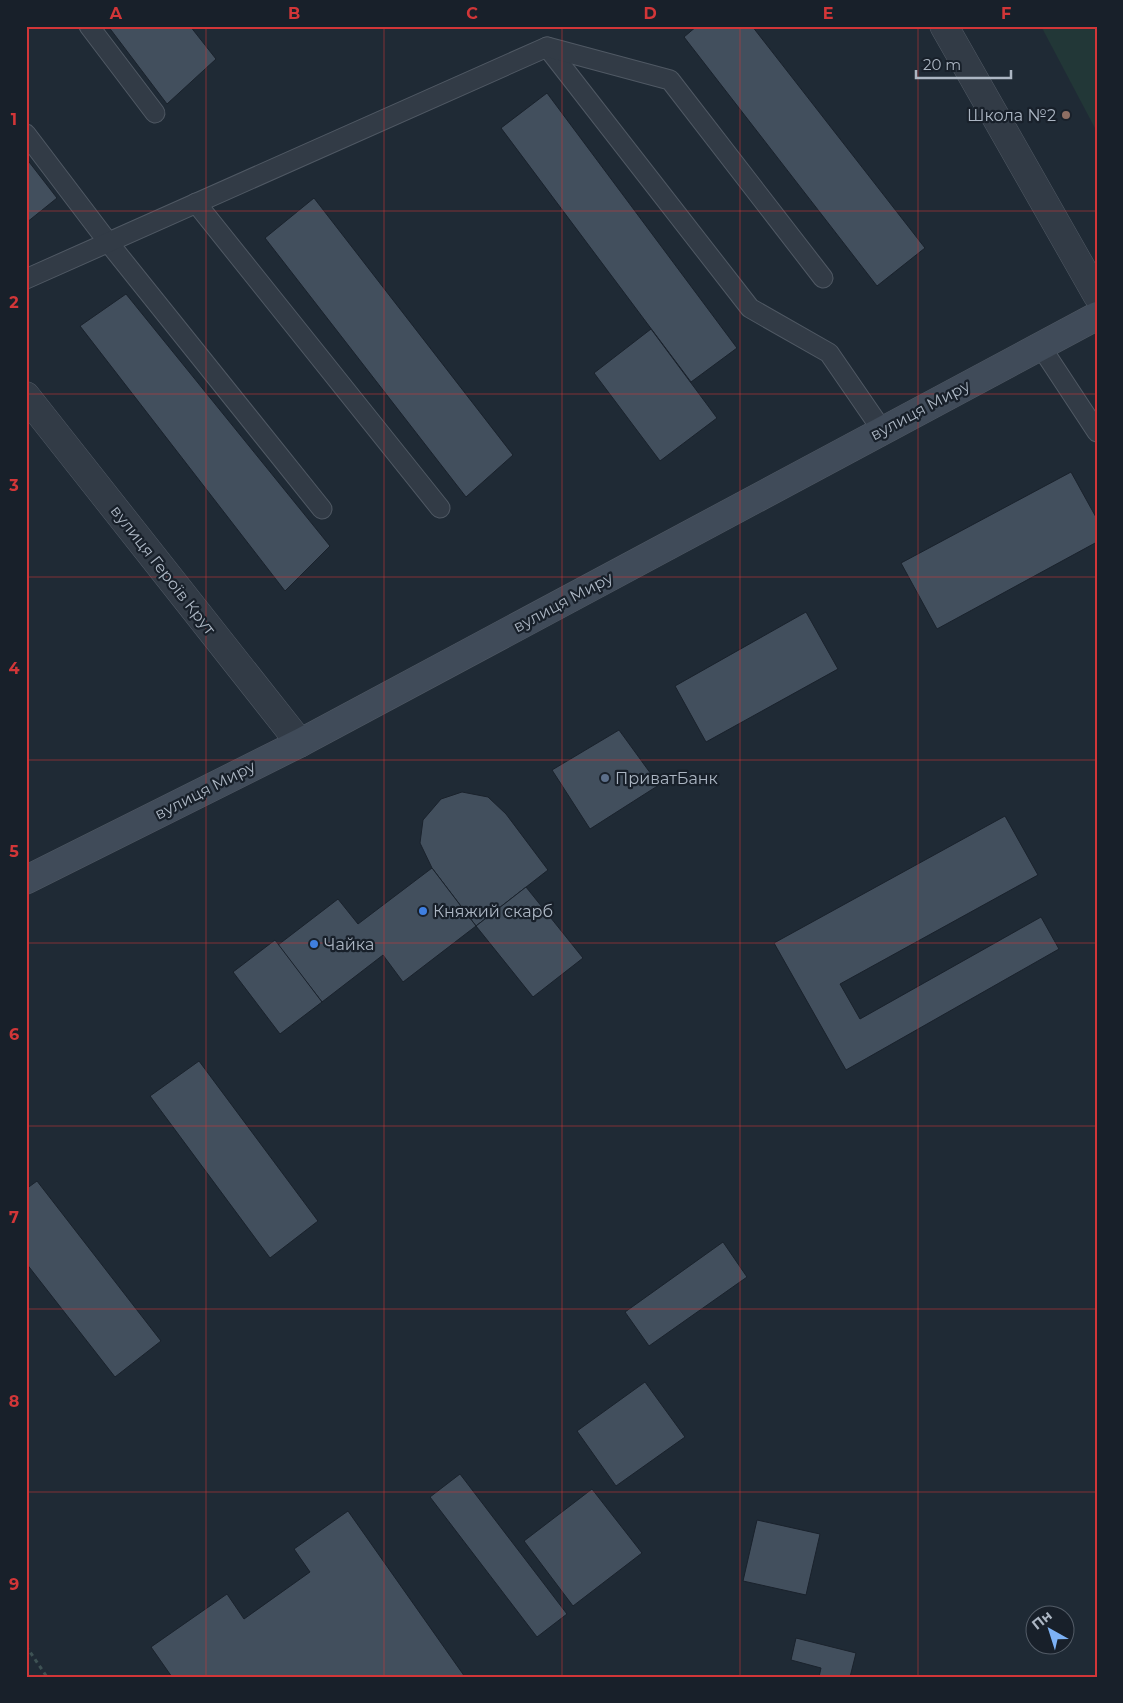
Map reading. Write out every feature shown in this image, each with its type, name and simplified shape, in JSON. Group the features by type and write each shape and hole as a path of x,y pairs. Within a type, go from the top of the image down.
{"main road":[{"name":"вулиця Миру","path":"26,880 300,743 1097,316"}],"street":[{"path":"944,26 1097,295"},
{"name":"вулиця Героїв Крут","path":"26,396 300,743"}],"lane":[{"path":"89,26 155,114"},
{"path":"547,47 750,308 829,353 882,430"},
{"path":"26,279 547,47 670,80 823,278"},
{"path":"26,134 108,242 322,510"},
{"path":"196,203 440,508"},
{"path":"1041,347 1097,432"}],"path":[{"path":"26,1646 47,1677"}],"green space":[{"path":"1041,26 1097,26 1097,132"}],"building":[{"path":"108,26 190,26 216,59 167,104"},
{"path":"697,26 752,26 925,248 877,286 684,37"},
{"path":"547,93 737,348 691,382 501,128"},
{"path":"26,158 57,198 26,223"},
{"path":"314,198 513,455 466,497 265,238"},
{"path":"126,294 330,546 285,591 80,326"},
{"path":"651,329 717,418 660,461 594,373"},
{"path":"1071,472 1097,519 1097,542 937,629 901,563"},
{"path":"806,612 838,669 706,742 675,686"},
{"name":"ПриватБанк","path":"619,730 659,785 590,829 552,770"},
{"path":"462,792 488,797 506,814 548,870 476,926 432,868 420,843 423,820 441,799"},
{"path":"1005,816 1038,875 840,984 860,1019 1041,917 1059,949 846,1070 774,943"},
{"path":"432,868 476,926 403,982 383,955 322,1002 278,945 338,899 358,924"},
{"path":"526,887 583,958 533,997 476,926"},
{"path":"275,940 322,1002 280,1034 233,972"},
{"path":"199,1061 318,1221 270,1258 150,1096"},
{"path":"37,1181 161,1341 115,1377 26,1263 26,1189"},
{"path":"723,1242 747,1277 649,1346 625,1312"},
{"path":"645,1382 685,1437 616,1486 577,1431"},
{"path":"460,1474 567,1614 537,1637 430,1497"},
{"path":"592,1489 642,1553 573,1606 524,1541"},
{"path":"348,1511 465,1677 172,1677 151,1647 227,1594 244,1619 310,1572 294,1549"},
{"path":"757,1520 820,1534 806,1595 743,1581"},
{"path":"796,1638 856,1653 850,1677 819,1677 821,1668 791,1660"}],"place":[{"name":"Школа №2","path":"1066,115"},
{"name":"ПриватБанк","path":"605,778"},
{"name":"Княжий скарб","path":"423,911"},
{"name":"Чайка","path":"314,944"}]}
